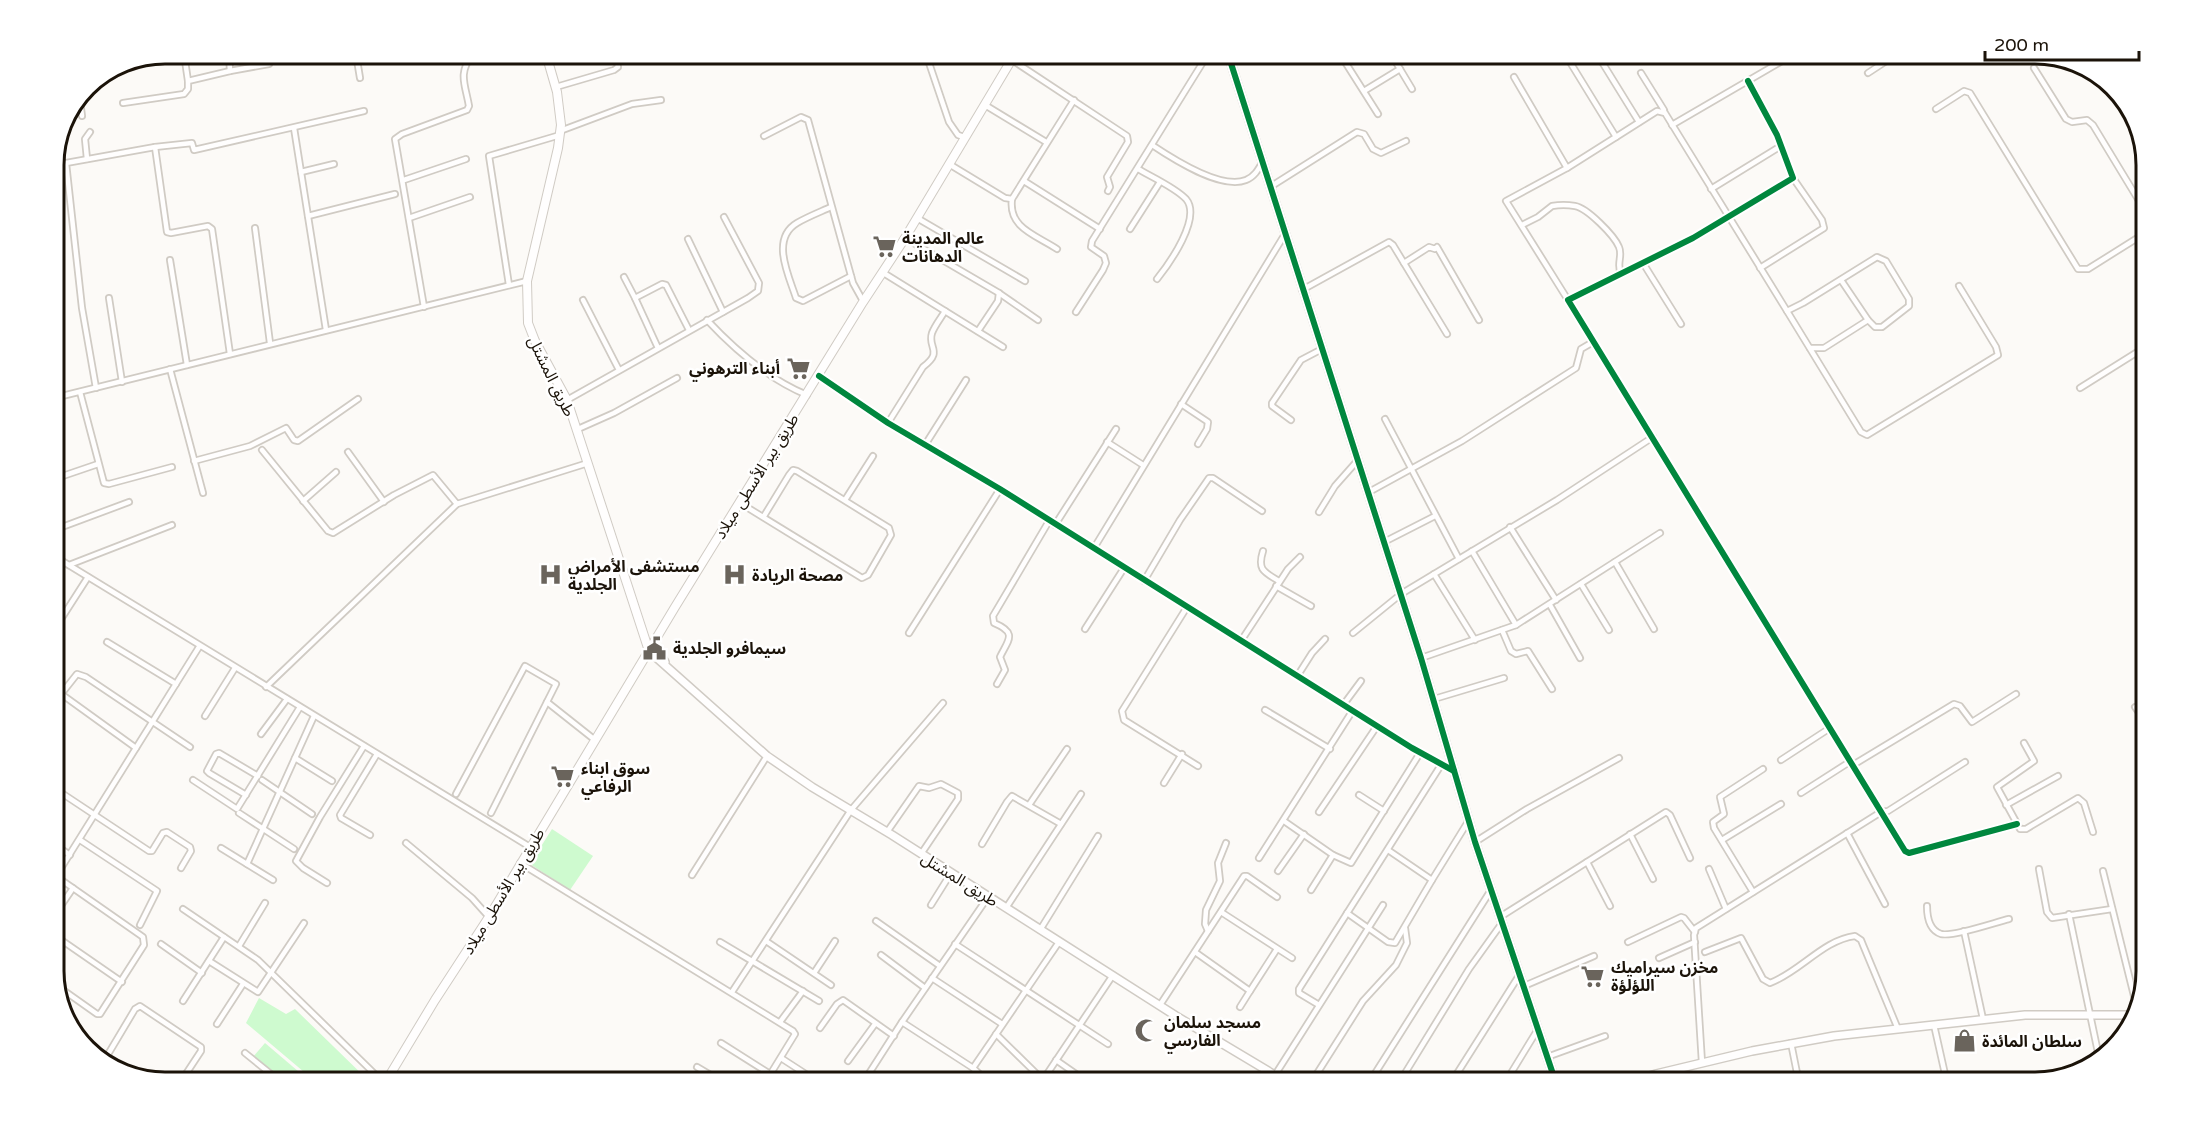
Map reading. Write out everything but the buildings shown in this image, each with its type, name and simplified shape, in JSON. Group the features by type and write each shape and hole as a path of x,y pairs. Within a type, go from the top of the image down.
{"main road":[{"name":"طريق المشتل","path":"549,64 561,109 560,133 527,281 528,323 535,341 567,400 639,622 652,647 668,667 767,756 812,787 1270,1072"},
{"name":"طريق بير الأسطى ميلاد","path":"391,1072 489,917 675,606 905,238 1010,64"},
{"path":"1231,64 1434,699 1475,842 1552,1072"},
{"path":"1668,1072 1791,1043 1983,1018 2025,1015 2127,1014"}],"street":[{"path":"123,103 184,94 188,90 185,64"},
{"path":"230,64 230,71"},
{"path":"188,81 269,64"},
{"path":"358,64 360,78"},
{"path":"424,307 404,180 395,139 402,134 467,110 469,106 464,72 465,64"},
{"path":"556,87 614,70 618,67 617,64"},
{"path":"929,64 949,122 958,135 964,137"},
{"path":"1024,64 1127,136 1128,142 1107,177 1110,187 1108,191"},
{"path":"1076,312 1106,263 1104,256 1090,245 1202,64"},
{"path":"1346,64 1378,114"},
{"path":"1397,64 1412,89"},
{"path":"1571,64 1616,137"},
{"path":"1603,64 1639,122"},
{"path":"1672,125 1777,64"},
{"path":"1868,73 1882,64"},
{"path":"2034,68 2066,119 2072,122 2087,120 2094,125 2136,196"},
{"path":"1364,92 1400,69"},
{"path":"1641,73 1861,432 1870,435 1998,356 1996,347 1959,286"},
{"path":"1514,77 1567,168"},
{"path":"1748,81 1781,146 1793,178 1822,220 1824,228 1760,268"},
{"path":"1936,109 1964,91 1970,93 2078,269 2088,269 2136,239"},
{"path":"509,285 489,156 560,133 632,104 661,100"},
{"path":"1057,249 1014,220 1011,210 1012,199 1074,100"},
{"path":"984,105 1047,142"},
{"path":"81,109 82,116"},
{"path":"96,388 82,308 66,163 192,142 194,150 364,111"},
{"path":"1665,113 1657,111 1567,168 1506,201 1905,851 1909,853 2017,824"},
{"path":"764,136 801,117 808,120 851,276 863,302"},
{"path":"294,128 327,330"},
{"path":"87,159 85,139 90,132"},
{"path":"1270,187 1357,132 1364,134 1373,149 1380,153 1406,141"},
{"path":"1152,145 1192,168 1224,181 1245,181 1253,176 1262,163"},
{"path":"1712,189 1781,146"},
{"path":"155,147 167,232 208,226 212,229 230,354"},
{"path":"404,180 466,159"},
{"path":"301,172 334,164"},
{"path":"949,164 1005,198 1012,199"},
{"path":"1138,169 1184,197 1188,202 1191,216 1180,245 1157,279"},
{"path":"1568,300 1728,217 1793,178"},
{"path":"1024,181 1100,229"},
{"path":"1130,229 1160,182"},
{"path":"308,216 395,194"},
{"path":"409,218 470,197"},
{"path":"1522,225 1538,217 1552,206 1575,206 1587,212 1617,243 1620,249 1618,264 1621,274"},
{"path":"831,207 795,224 786,233 783,259 796,298 803,301 851,276"},
{"path":"567,400 758,291 759,283 724,217"},
{"path":"917,218 1025,281"},
{"path":"255,228 270,343"},
{"path":"1094,548 1286,234"},
{"path":"905,238 999,293 1038,320"},
{"path":"688,239 723,312"},
{"path":"1302,290 1386,243 1393,245 1447,334"},
{"path":"1404,263 1429,247 1435,249 1437,247 1479,320"},
{"path":"1787,310 1803,303 1877,257 1881,256 1911,302 1904,311 1882,327 1875,327 1841,280"},
{"path":"170,260 187,365"},
{"path":"1643,263 1681,324"},
{"path":"882,272 1004,347"},
{"path":"624,277 658,348"},
{"path":"65,395 527,281"},
{"path":"635,298 662,284 666,285 689,330"},
{"path":"978,331 998,301 999,293"},
{"path":"109,298 122,382"},
{"path":"583,300 619,370"},
{"path":"888,423 923,367 934,355 931,334 945,311"},
{"path":"707,320 761,369 783,384 807,395"},
{"path":"1810,348 1824,348 1868,320"},
{"path":"1369,492 1490,424 1576,368 1581,349 1593,342"},
{"path":"1291,420 1272,406 1272,403 1301,360 1322,350"},
{"path":"2080,388 2136,353"},
{"path":"170,369 203,493"},
{"path":"819,376 888,423 1000,489 1420,753 1454,771"},
{"path":"578,429 614,413 677,378"},
{"path":"926,445 966,380"},
{"path":"80,392 102,480 108,484 172,467"},
{"path":"194,461 250,446 286,428 294,440 298,441 358,399"},
{"path":"1181,404 1208,422 1208,429 1198,444"},
{"path":"1384,419 1459,559"},
{"path":"1055,525 1116,429"},
{"path":"1353,633 1401,594 1653,438"},
{"path":"1107,442 1143,465"},
{"path":"262,450 328,531 333,533 433,475 457,504"},
{"path":"348,452 384,502"},
{"path":"845,500 873,456"},
{"path":"1319,512 1335,486 1358,460"},
{"path":"266,687 457,504 588,463"},
{"path":"65,475 98,464"},
{"path":"740,503 862,578 865,578 891,535 889,528 793,470 764,516"},
{"path":"303,501 336,472"},
{"path":"1144,581 1180,520 1209,478 1213,478 1262,511"},
{"path":"909,633 1000,489"},
{"path":"65,526 129,502"},
{"path":"1384,542 1435,516"},
{"path":"997,684 1005,670 1000,657 1009,643 1009,634 1006,628 994,623 993,616 1049,521"},
{"path":"69,565 172,525"},
{"path":"1510,527 1556,600"},
{"path":"1421,658 1516,625 1660,533"},
{"path":"1263,550 1259,561 1264,572 1277,584 1311,606"},
{"path":"1472,551 1516,625"},
{"path":"1241,641 1277,584 1300,557"},
{"path":"1615,562 1654,629"},
{"path":"65,563 530,847"},
{"path":"1085,629 1124,568"},
{"path":"1434,574 1475,640"},
{"path":"65,613 88,577"},
{"path":"1581,584 1609,630"},
{"path":"1550,605 1580,658"},
{"path":"1187,607 1122,711 1124,720 1198,766"},
{"path":"1502,630 1511,651 1516,654 1528,651 1552,689"},
{"path":"1298,675 1312,653 1325,639"},
{"path":"107,642 176,684"},
{"path":"65,864 200,646"},
{"path":"456,794 525,666 556,684 491,813"},
{"path":"205,716 235,668"},
{"path":"65,689 80,673 190,747"},
{"path":"1434,699 1504,678"},
{"path":"1344,704 1361,681"},
{"path":"1801,793 1954,704 1960,706 1972,722 2016,694"},
{"path":"65,697 136,748"},
{"path":"261,734 286,699"},
{"path":"547,702 595,740"},
{"path":"732,992 851,810 943,703"},
{"path":"192,780 237,809 260,778 300,707"},
{"path":"1265,710 1330,749"},
{"path":"1259,858 1353,710"},
{"path":"247,864 314,716"},
{"path":"1319,812 1377,726"},
{"path":"1781,759 1830,728"},
{"path":"2024,743 2034,761 1997,787 2020,829 2024,830 2078,798 2084,803 2093,832"},
{"path":"327,883 296,861 364,746"},
{"path":"1029,805 1067,749"},
{"path":"246,795 207,771 208,765 216,754 219,753 260,778 312,814"},
{"path":"1284,821 1349,864 1354,861 1420,753"},
{"path":"370,835 341,818 340,815 377,754"},
{"path":"1164,783 1182,754"},
{"path":"692,875 767,756"},
{"path":"295,758 332,781"},
{"path":"1475,842 1527,809 1619,758"},
{"path":"1702,1063 1695,942 1695,932 1700,925 1965,762"},
{"path":"1319,1005 1299,993 1299,989 1441,765"},
{"path":"1753,892 1713,825 1714,820 1724,814 1720,797 1763,769"},
{"path":"2006,805 2058,776"},
{"path":"887,832 919,786 928,788 941,784 958,793 956,803 921,854"},
{"path":"1006,908 1081,794"},
{"path":"1359,795 1384,811"},
{"path":"65,796 149,851 152,851 163,833 167,832 190,847 191,851 181,868"},
{"path":"982,844 1009,798 1015,797 1061,824"},
{"path":"1722,840 1781,804"},
{"path":"1406,1072 1501,920 1630,834 1668,812 1690,858"},
{"path":"239,813 294,849"},
{"path":"1347,914 1391,943 1398,941 1469,819"},
{"path":"1847,833 1885,904"},
{"path":"1278,871 1304,834"},
{"path":"1630,834 1653,879"},
{"path":"1040,930 1098,836"},
{"path":"80,840 158,891 140,925"},
{"path":"406,843 472,898 489,917"},
{"path":"1208,931 1205,924 1206,910 1220,881 1218,863 1226,843"},
{"path":"221,848 273,880"},
{"path":"1388,850 1432,880"},
{"path":"65,852 70,855"},
{"path":"1311,890 1334,855"},
{"path":"1587,862 1610,906"},
{"path":"520,863 732,992 795,1034 771,1072"},
{"path":"1709,869 1726,909"},
{"path":"2039,870 2049,916 2052,918 2112,909"},
{"path":"2103,871 2133,997"},
{"path":"931,905 951,873"},
{"path":"1160,1005 1244,876 1277,897"},
{"path":"65,882 145,941 122,982 100,1014 67,993"},
{"path":"65,900 73,888"},
{"path":"1376,1072 1491,890"},
{"path":"871,1072 988,897"},
{"path":"239,946 265,903"},
{"path":"1277,1072 1383,905"},
{"path":"1927,906 1930,924 1939,933 1964,931 2010,919"},
{"path":"183,909 239,946 270,972 373,1072"},
{"path":"1221,912 1292,958"},
{"path":"2069,914 2098,1051"},
{"path":"1628,942 1681,917 1695,932"},
{"path":"876,921 940,966"},
{"path":"209,962 257,992 304,923"},
{"path":"1318,1072 1364,1001 1396,965 1407,943 1405,928"},
{"path":"1964,931 1983,1018"},
{"path":"1705,952 1741,939 1763,979 1770,983 1824,949 1855,936 1863,945 1898,1029"},
{"path":"183,1001 224,937"},
{"path":"766,941 831,985"},
{"path":"814,974 835,941"},
{"path":"720,942 819,1001"},
{"path":"973,1068 1059,942"},
{"path":"1659,958 1695,942"},
{"path":"65,943 122,982"},
{"path":"161,944 202,972"},
{"path":"955,944 1108,1044"},
{"path":"1240,1007 1277,949"},
{"path":"1195,952 1250,991"},
{"path":"881,955 925,988"},
{"path":"1524,986 1594,956"},
{"path":"1458,1072 1520,974"},
{"path":"1049,1072 1113,975"},
{"path":"932,978 1002,1024"},
{"path":"217,1024 243,984"},
{"path":"780,1022 804,991"},
{"path":"820,1029 837,1004 843,1000 894,1036"},
{"path":"108,1055 135,1009 140,1006 201,1047 201,1051 187,1072"},
{"path":"902,1022 977,1072"},
{"path":"848,1061 875,1024"},
{"path":"1935,1025 1945,1072"},
{"path":"1511,1072 1538,1029"},
{"path":"996,1034 1034,1072"},
{"path":"1547,1057 1605,1036"},
{"path":"721,1043 767,1072"},
{"path":"1791,1043 1797,1072"},
{"path":"244,1053 268,1072"},
{"path":"781,1058 803,1072"},
{"path":"1056,1060 1073,1072"},
{"path":"697,1067 705,1072"}],"green space":[{"path":"552,829 593,856 570,890 530,864"},
{"path":"259,998 286,1014 295,1009 360,1072 304,1072 246,1023"},
{"path":"265,1043 299,1072 271,1072 253,1057"}],"cycle path":[{"path":"1231,64 1421,658 1475,842 1552,1072"},
{"path":"1748,81 1777,135 1793,178 1693,238 1568,300 1905,851 1909,853 2017,824"},
{"path":"819,376 888,423 1000,489 1412,748 1454,771"}],"place":[{"name":"عالم المدينة الدهانات","path":"884,247"},
{"name":"أبناء الترهوني","path":"798,368"},
{"name":"مستشفى الأمراض الجلدية","path":"550,575"},
{"name":"مصحة الريادة","path":"734,575"},
{"name":"سيمافرو الجلدية","path":"655,648"},
{"name":"سوق ابناء الرفاعي","path":"563,777"},
{"name":"مخزن سيراميك اللؤلؤة","path":"1593,976"},
{"name":"مسجد سلمان الفارسي","path":"1146,1031"},
{"name":"سلطان المائدة","path":"1964,1041"}]}
